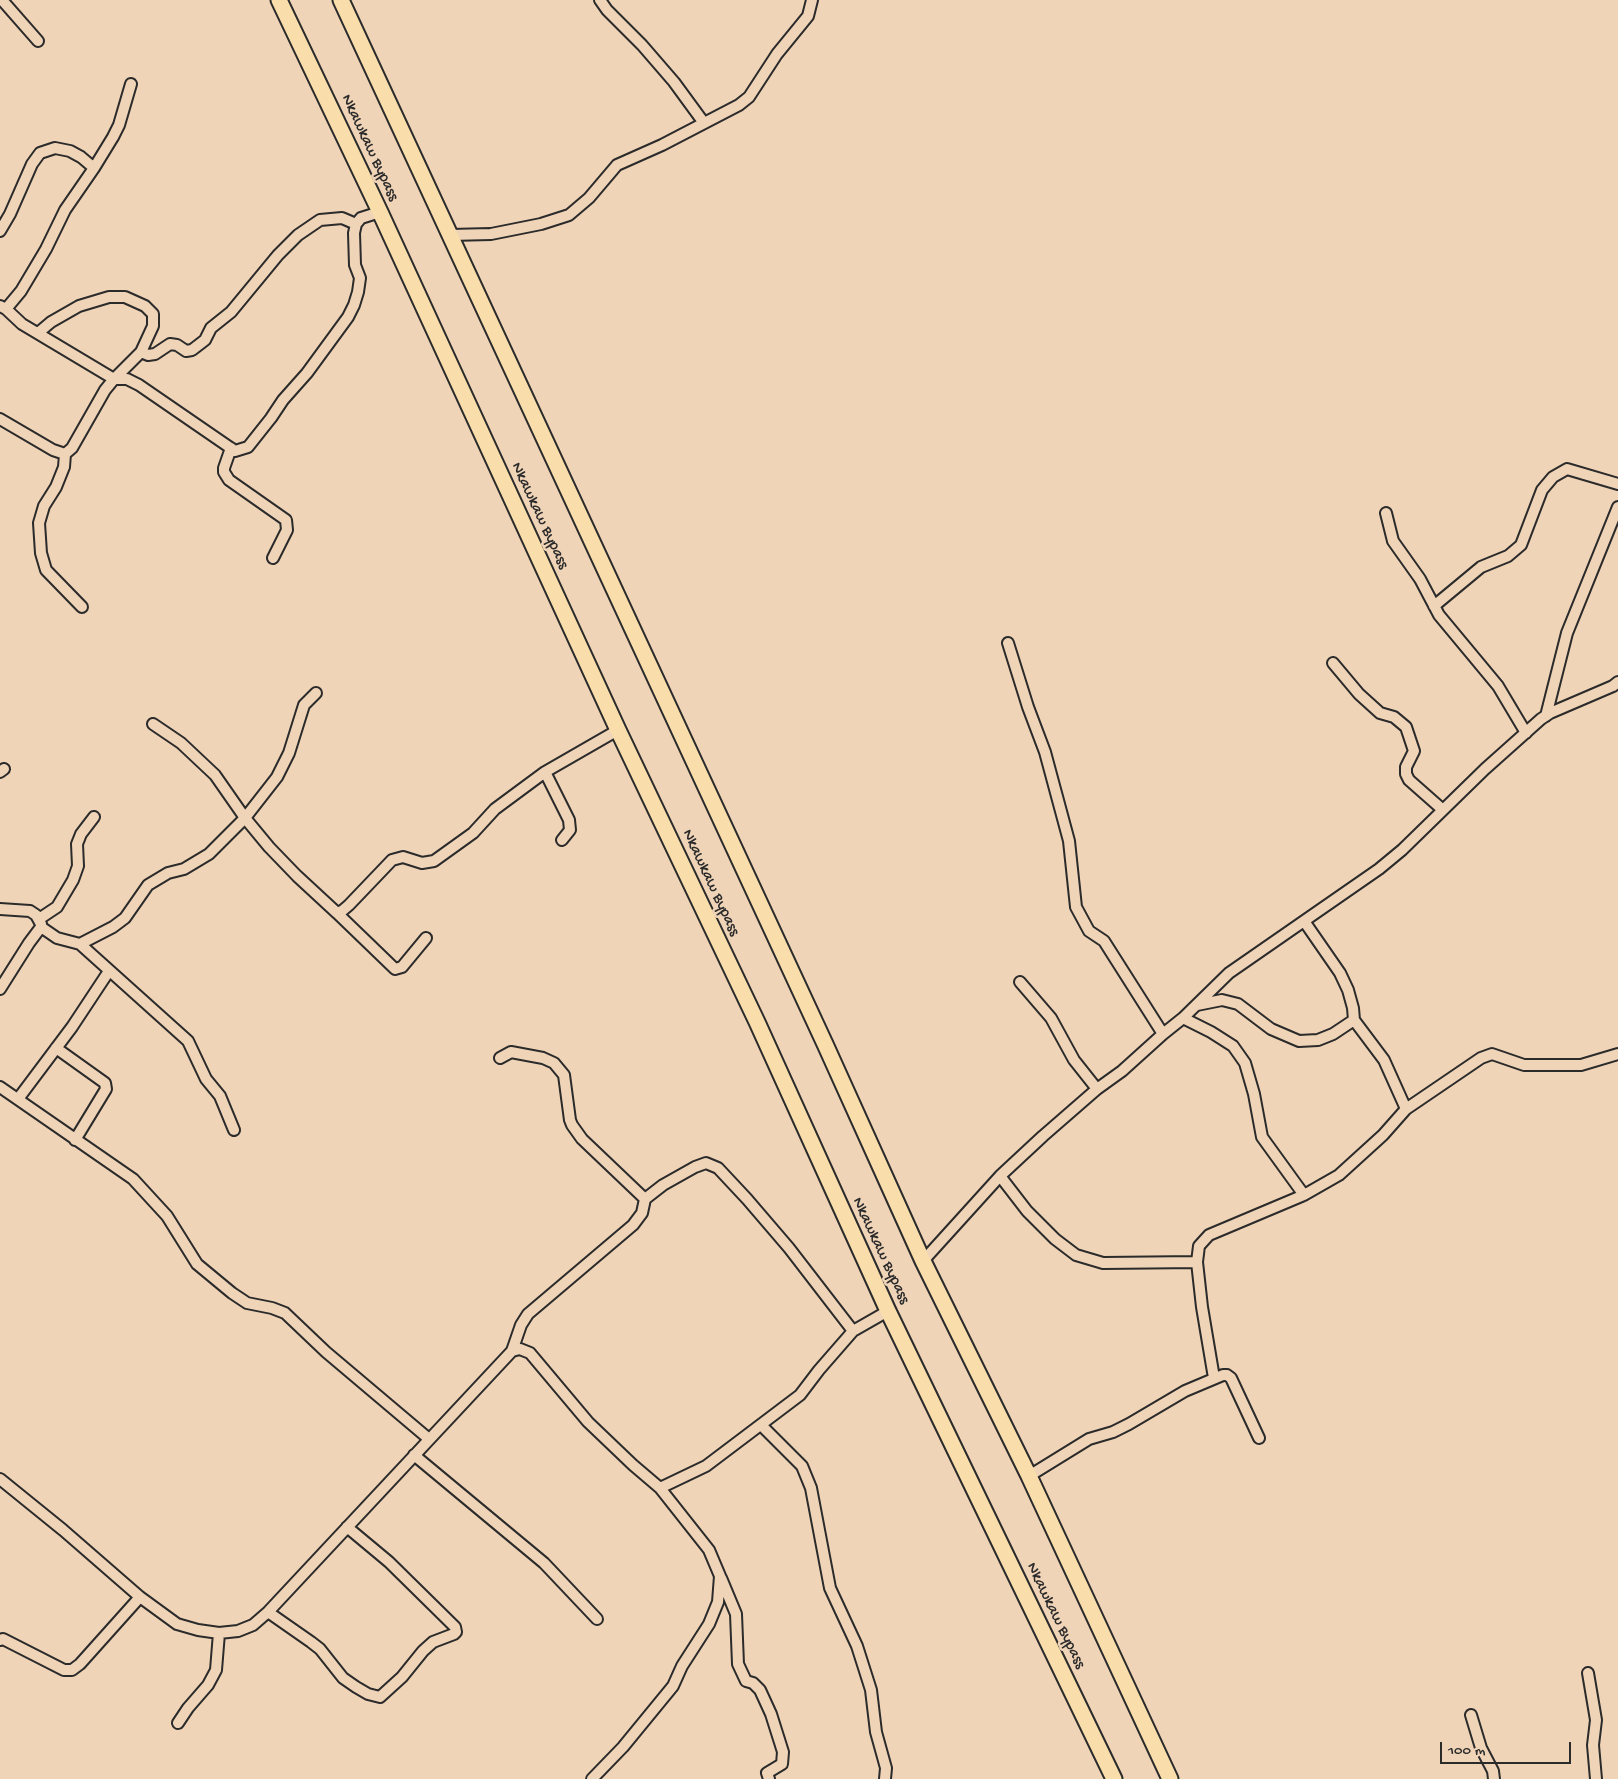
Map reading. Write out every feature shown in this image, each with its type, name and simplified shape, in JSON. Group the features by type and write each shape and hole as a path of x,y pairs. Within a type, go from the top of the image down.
{"highway":[{"name":"Nkawkaw Bypass","path":"279,0 380,212 618,730 757,1022 888,1311 1114,1779"},
{"name":"Nkawkaw Bypass","path":"341,0 825,1044 923,1261 1029,1476 1170,1779"}],"street":[{"path":"2,0 38,41"},
{"path":"600,0 607,10 642,45 674,82 704,123"},
{"path":"450,235 491,234 562,218 574,211 589,198 617,165 739,105 749,97 777,54 808,16 812,0"},
{"path":"131,84 119,124 94,168 65,210 46,249 21,291 3,308 22,324 114,379 127,379 139,385 236,451 248,446 256,438 283,400 307,373 348,317 358,292 360,278 356,265 354,233 356,224 361,218 380,212"},
{"path":"0,231 10,214 32,164 40,153 55,148 70,151 81,156 94,168"},
{"path":"141,352 148,355 155,354 170,344 177,345 186,352 192,350 205,340 210,328 231,312 278,255 298,235 320,220 342,218 356,224"},
{"path":"38,333 51,322 79,306 109,297 125,297 145,306 153,314 153,326 141,352 105,390 72,448 65,454 64,467 56,487 44,506 39,523 41,553 46,570 82,607"},
{"path":"0,419 53,450 65,454"},
{"path":"231,448 224,468 224,472 229,480 286,520 287,530 273,558"},
{"path":"1434,606 1481,566 1508,556 1521,545 1542,490 1553,477 1567,469 1618,484"},
{"path":"1546,716 1567,633 1618,507"},
{"path":"1386,513 1393,541 1420,579 1439,614 1498,686 1526,733"},
{"path":"1008,643 1028,707 1045,752 1061,808 1069,841 1076,908 1089,931 1104,941 1162,1034"},
{"path":"1333,663 1359,694 1380,713 1394,717 1406,727 1414,751 1406,767 1406,774 1410,780 1443,810"},
{"path":"923,1261 1000,1176 1097,1089 1122,1071 1162,1034 1183,1018 1229,973 1379,869 1402,850 1546,716 1616,684 1618,696"},
{"path":"80,944 113,927 125,918 148,886 168,873 184,869 209,854 245,818 277,777 289,754 304,705 316,693"},
{"path":"152,724 182,743 215,775 245,818 297,876 396,968 402,967 426,938"},
{"path":"337,913 349,905 392,860 403,857 422,863 434,861 473,834 494,809 545,772 618,730"},
{"path":"545,772 569,820 570,830 562,840"},
{"path":"0,988 40,923 57,907 73,880 78,866 77,844 81,834 94,817"},
{"path":"0,909 30,911 57,938 80,944 188,1041 206,1079 220,1096 234,1130"},
{"path":"1304,921 1340,973 1353,1008 1354,1020 1384,1060 1406,1109"},
{"path":"18,1099 72,1027 110,971"},
{"path":"1020,982 1051,1018 1074,1060 1097,1089"},
{"path":"1196,1005 1222,1000 1238,1004 1271,1029 1299,1041 1318,1040 1333,1034 1354,1020"},
{"path":"1183,1018 1233,1046 1245,1063 1254,1094 1262,1138 1304,1195"},
{"path":"56,1048 105,1083 106,1089 75,1140"},
{"path":"500,1058 511,1052 544,1058 554,1063 564,1075 572,1125 582,1139 646,1199"},
{"path":"1214,1378 1197,1262 1198,1246 1209,1235 1304,1195 1339,1175 1383,1135 1406,1109 1481,1058 1492,1054 1524,1065 1581,1065 1618,1054"},
{"path":"0,1087 133,1179 167,1216 197,1264 247,1303 272,1308 285,1313 326,1352 429,1440"},
{"path":"0,1478 140,1597 177,1624 218,1633 238,1631 253,1625 268,1612 512,1351 521,1325 528,1314 634,1225 642,1213 646,1199 663,1185 702,1164 710,1164 718,1168 747,1199 789,1248 853,1331"},
{"path":"1000,1176 1027,1211 1055,1239 1076,1255 1103,1263 1197,1262"},
{"path":"660,1488 706,1466 800,1395 853,1331 888,1311"},
{"path":"512,1351 520,1349 530,1353 588,1422 660,1488 709,1550 736,1614 738,1664 746,1681 753,1683 760,1690 771,1714 782,1752 782,1764 767,1773 769,1779"},
{"path":"1029,1476 1089,1440 1113,1432 1185,1391 1223,1375 1228,1375 1231,1378 1258,1438"},
{"path":"761,1425 802,1466 811,1488 830,1588 857,1646 871,1690 876,1732 886,1768 885,1779"},
{"path":"414,1455 544,1563 597,1619"},
{"path":"268,1612 320,1649 343,1678 368,1694 380,1697 402,1677 423,1651 433,1642 456,1632 455,1626 389,1562 347,1527"},
{"path":"592,1779 623,1747 673,1686 682,1666 709,1624 718,1602 720,1576"},
{"path":"0,1640 3,1639 64,1670 72,1670 80,1664 140,1597"},
{"path":"178,1723 208,1685 216,1670 218,1633"},
{"path":"1588,1673 1596,1720 1593,1744 1596,1779"},
{"path":"1471,1715 1481,1748 1493,1771 1494,1779"}]}
